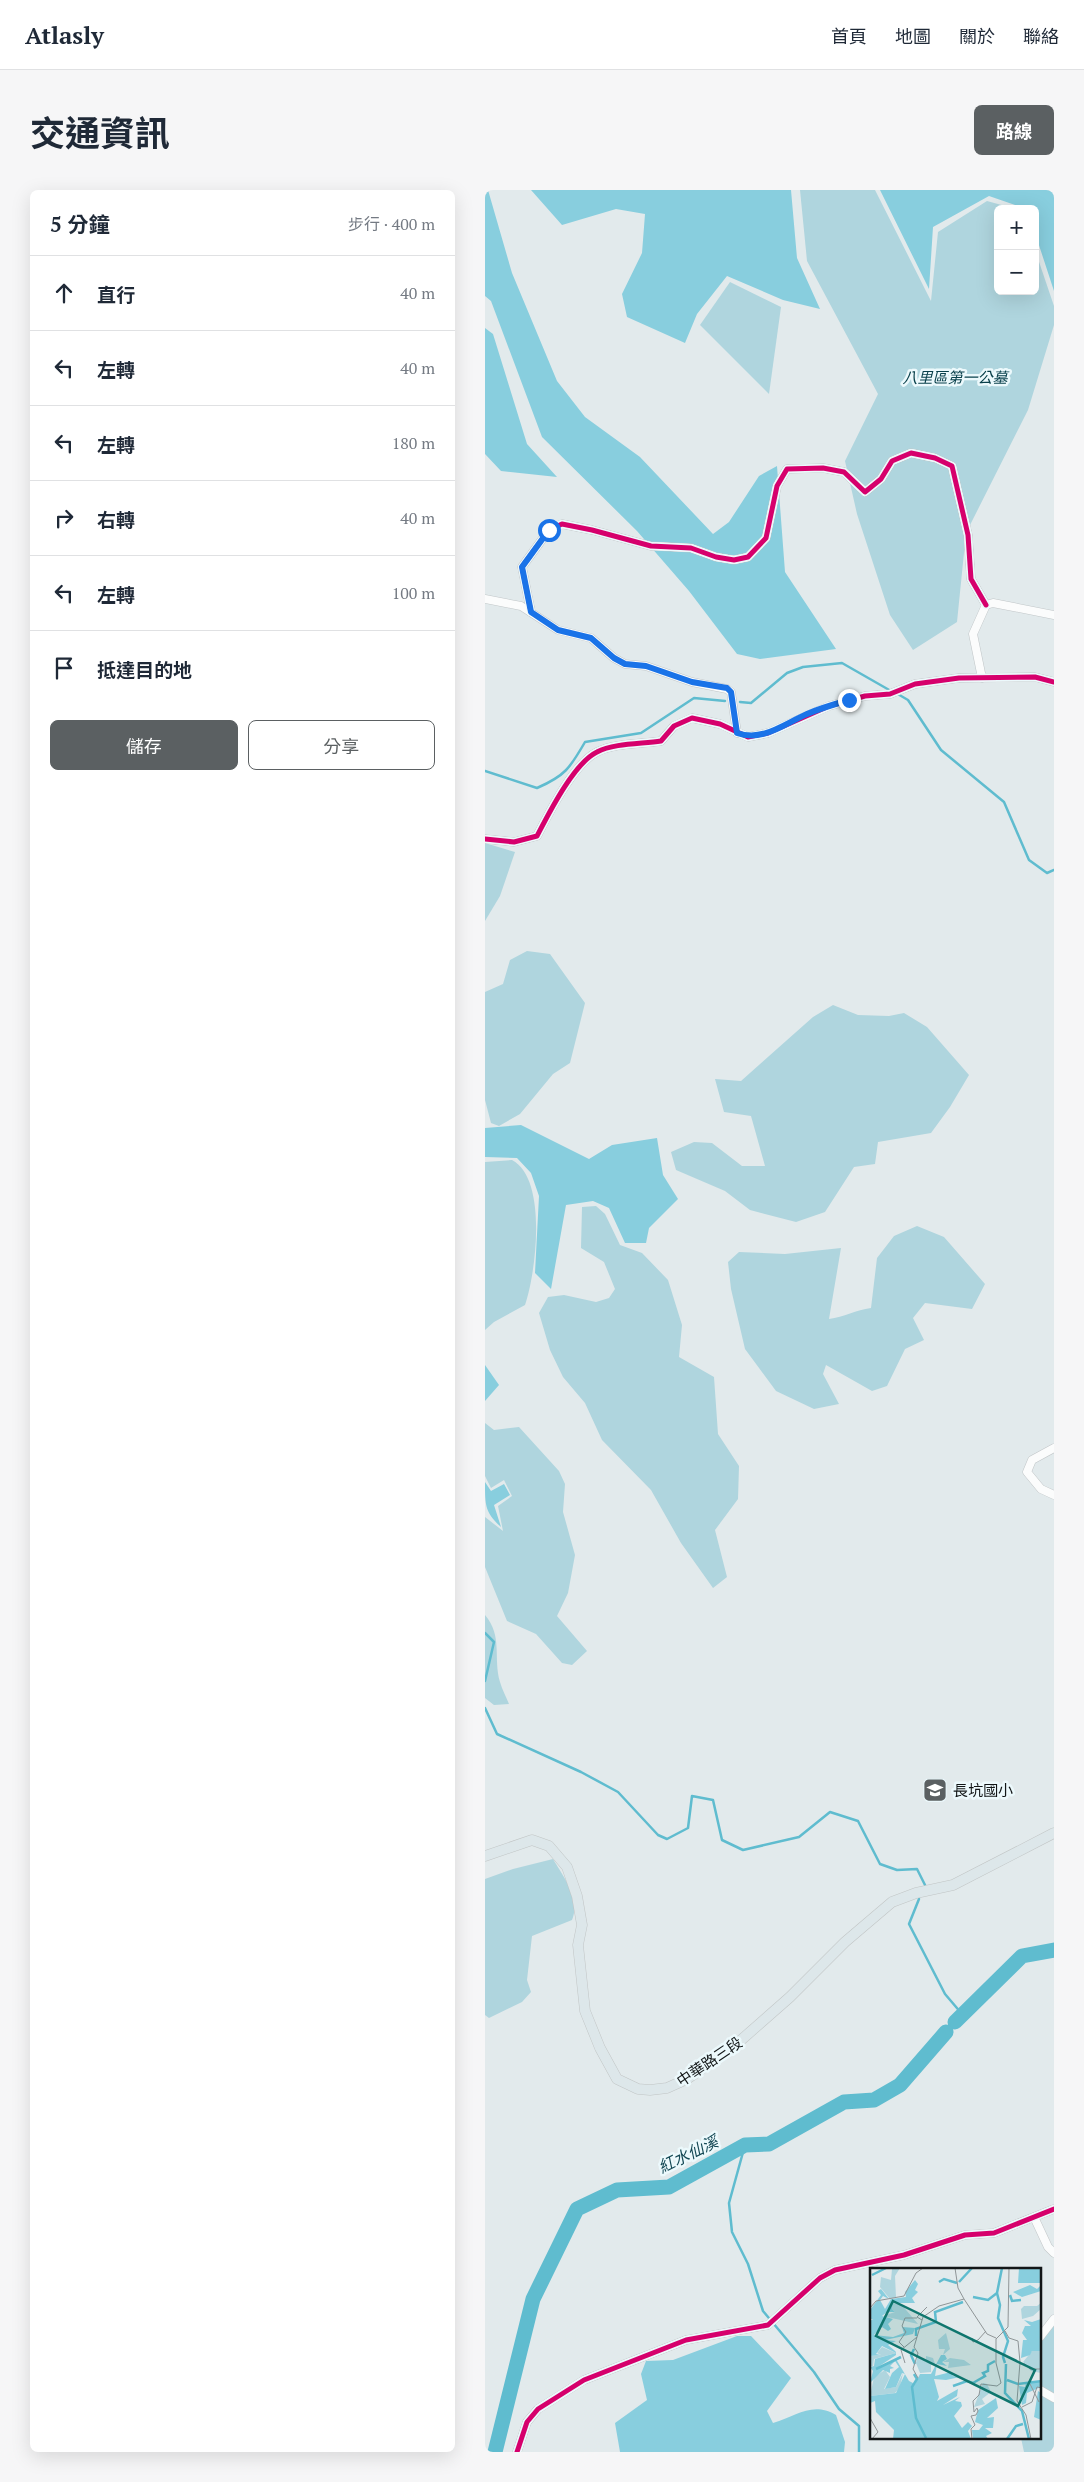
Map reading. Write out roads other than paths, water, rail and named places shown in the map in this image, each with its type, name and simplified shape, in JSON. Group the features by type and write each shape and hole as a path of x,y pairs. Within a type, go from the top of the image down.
{"main road":[{"name":"中華路三段","path":"485,1856 532,1840 549,1846 567,1867 577,1896 582,1925 578,1945 585,2011 600,2048 617,2079 638,2090 651,2090 667,2088 687,2079 732,2048 791,1997 845,1942 892,1902 916,1893 953,1885 1054,1833"}],"street":[{"path":"531,612 522,567 549,530 562,524 593,530 651,546 691,548 716,557 748,557 766,538 777,486 787,469 823,468 844,472 865,492 881,479 892,461 911,453 935,458 952,466 967,535 971,579 986,605"},
{"path":"485,599 507,602 531,612 558,630 591,638 614,658 625,664 646,666 692,682 727,688 731,692 737,733"},
{"path":"982,678 973,634 986,605 993,603 1054,615"},
{"path":"485,839 514,842 537,836 552,807 582,764 596,752 606,748 661,741 674,726 692,718 719,724 748,736 768,733 829,706 865,696 890,694 915,684 959,678 1035,677 1054,682"},
{"path":"1054,1448 1032,1460 1027,1472 1041,1489 1054,1495"},
{"path":"517,2452 527,2422 538,2409 584,2380 685,2340 768,2325 820,2278 835,2270 904,2255 965,2235 994,2233 1054,2209"},
{"path":"1034,2217 1048,2247 1054,2253"},
{"path":"1041,2336 1054,2319"},
{"path":"1041,2391 1054,2398"}],"waterway":[{"path":"740,702 751,703 787,673 803,667 842,663 891,691"},
{"path":"896,693 908,700 941,750 1004,802 1029,860 1047,873 1054,870"},
{"path":"485,771 537,788 561,775 585,742 641,733 694,698 725,701"},
{"path":"485,1633 494,1642 485,1681"},
{"path":"485,1708 497,1734 581,1772 618,1792 658,1835 667,1839 688,1828 692,1796 713,1800 722,1840 743,1850 799,1837 830,1812 858,1821 880,1864 897,1870 917,1869 925,1885"},
{"path":"919,1899 909,1924 945,1994 962,2014"},
{"name":"紅水仙溪","path":"955,2022 1022,1956 1054,1950"},
{"name":"紅水仙溪","path":"495,2452 533,2299 577,2209 617,2190 669,2187 745,2145 769,2144 844,2102 874,2100 900,2085 946,2032"},
{"path":"745,2145 729,2203 732,2232 748,2264 763,2311 814,2372 839,2409 859,2426 859,2452"}],"place":[{"name":"長坑國小","path":"935,1790"}],"park label":[{"name":"八里區第一公墓","path":"955,377"}]}
